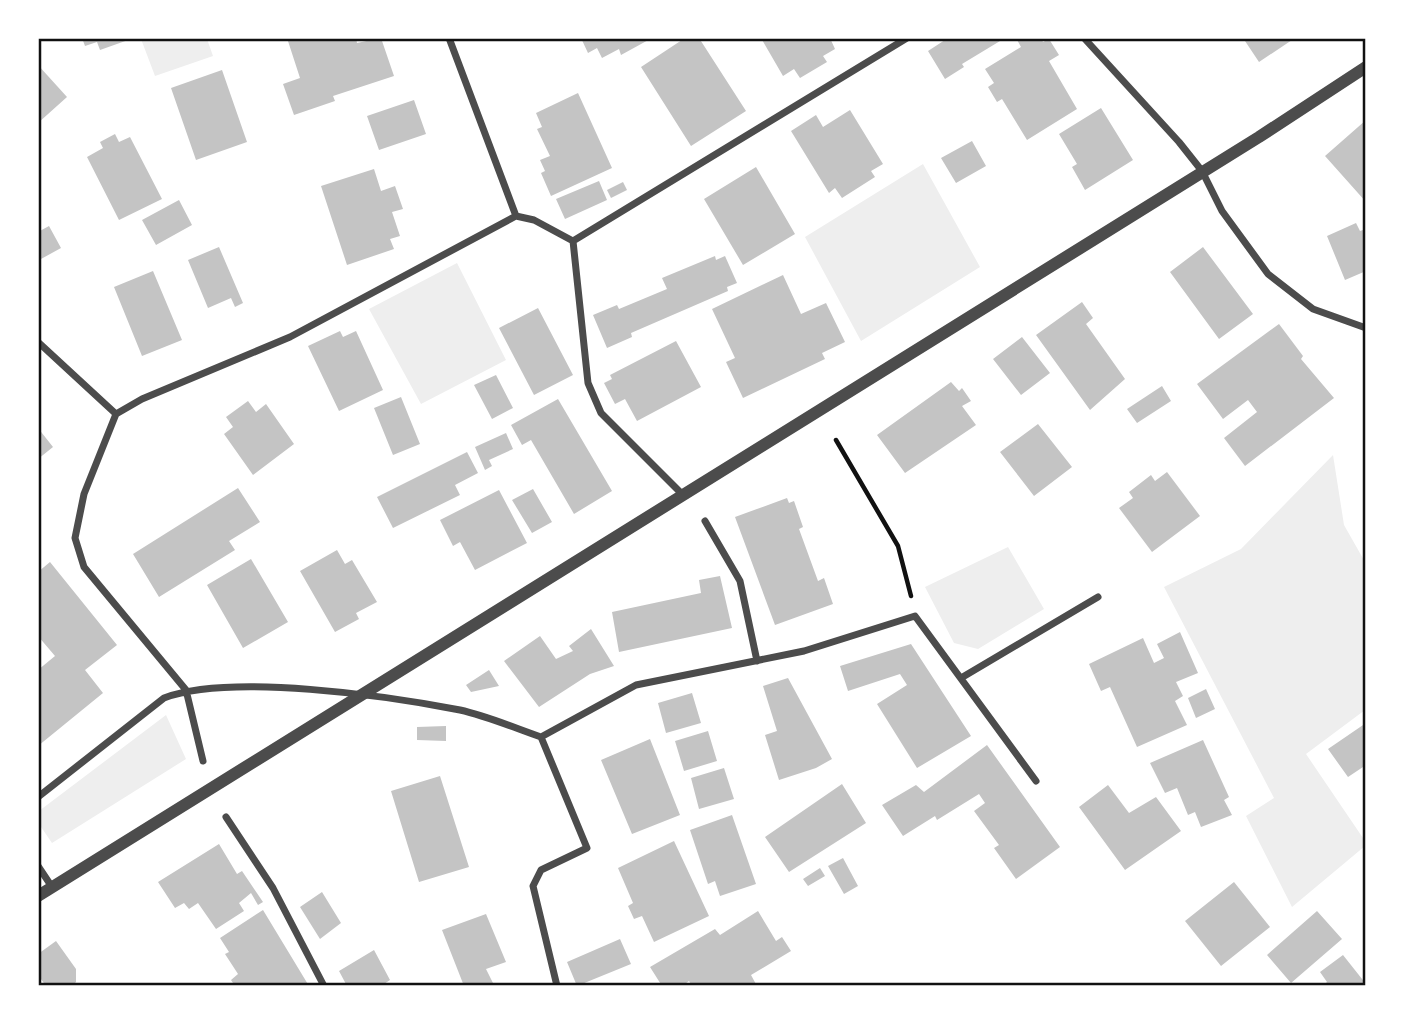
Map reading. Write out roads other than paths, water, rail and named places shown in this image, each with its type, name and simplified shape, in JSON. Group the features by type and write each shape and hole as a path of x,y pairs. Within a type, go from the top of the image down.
{"street":[{"path":"449,38 516,216"},
{"path":"573,242 907,38"},
{"path":"1084,38 1179,142 1202,172 1222,211 1268,274 1313,309 1366,328"},
{"path":"38,895 1202,172 1366,67"},
{"path":"203,761 186,690 84,566 75,538 84,494 116,414 142,399 290,337 516,216 534,220 573,242"},
{"path":"573,242 587,383 601,413 682,494"},
{"path":"38,342 116,414"},
{"path":"705,521 740,581 757,661"},
{"path":"961,678 1098,597"},
{"path":"38,797 164,698 186,690 220,687 360,695 462,711 541,737 636,685 804,651 915,615 1036,781"},
{"path":"541,737 587,848 541,870 533,886 558,985"},
{"path":"226,817 273,888 324,985"},
{"path":"38,866 52,887"}]}
